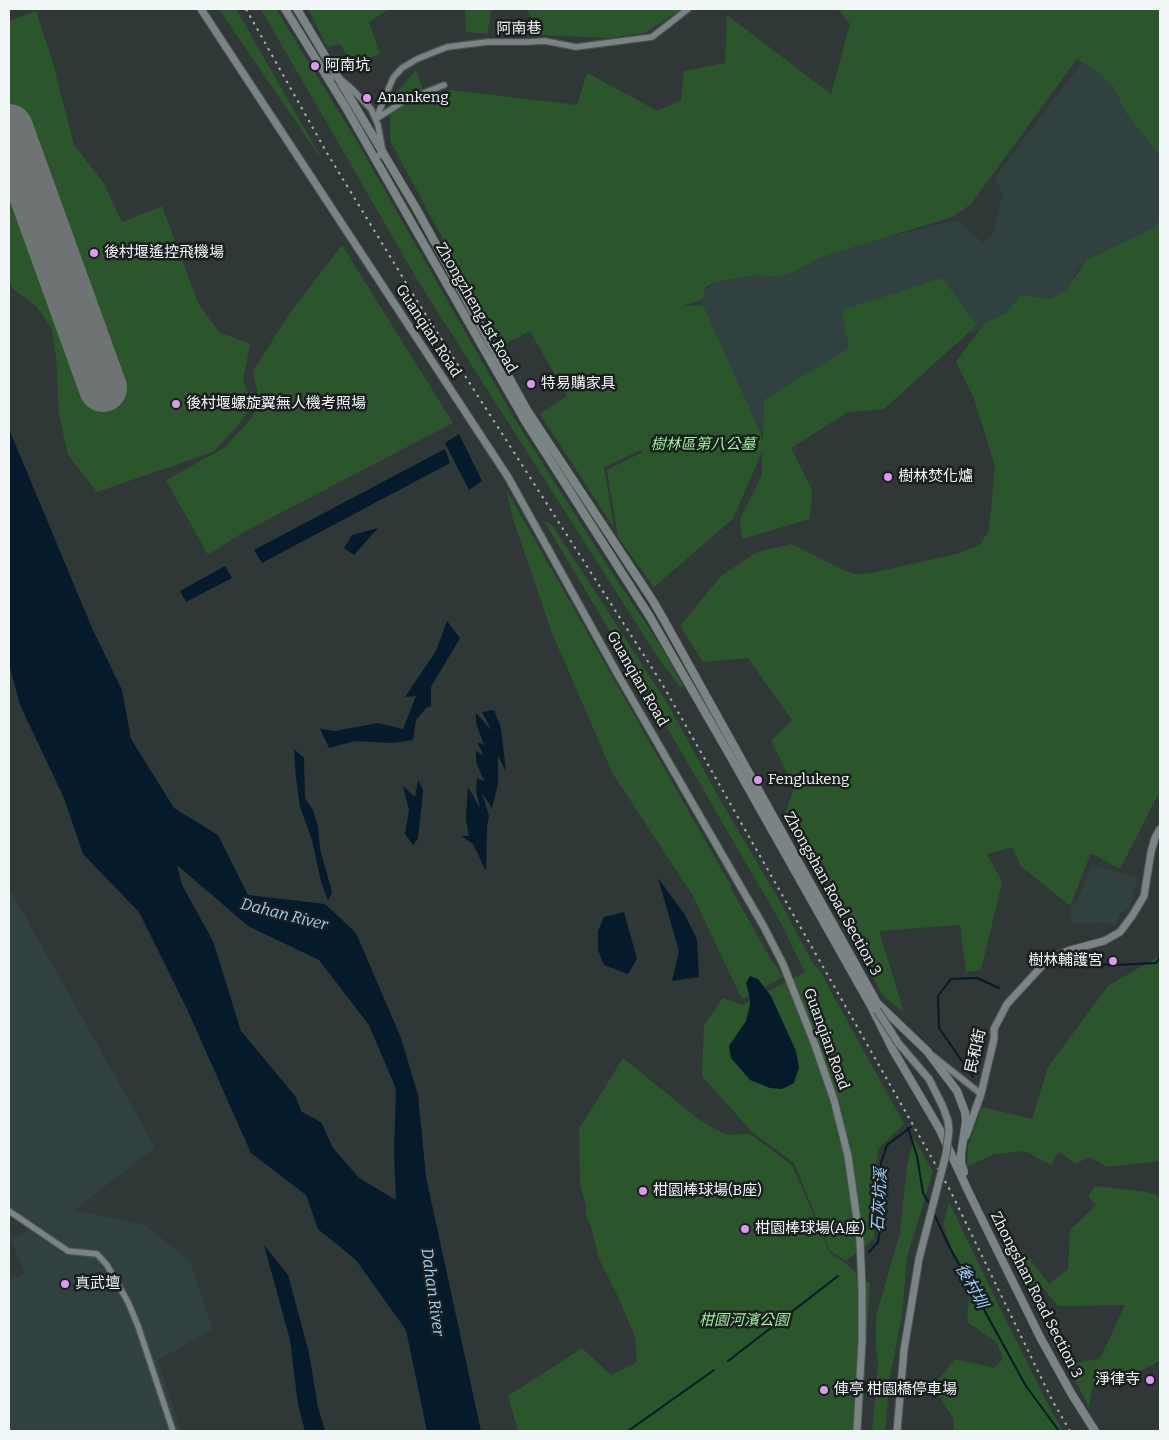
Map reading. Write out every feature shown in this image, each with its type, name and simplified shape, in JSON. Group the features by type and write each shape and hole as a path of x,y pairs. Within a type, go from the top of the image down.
{"main road":[{"name":"Zhongzheng 1st Road","path":"285,9 374,158 525,421 650,617"},
{"name":"Zhongzheng 1st Road","path":"296,9 416,208 527,410 653,600"},
{"name":"Zhongshan Road Section 3","path":"653,600 875,1006 893,1050 940,1130 1040,1337 1071,1393 1095,1431"},
{"name":"Zhongshan Road Section 3","path":"650,617 875,1006 927,1051 957,1091 965,1112 966,1121 961,1163 970,1195"}],"street":[{"name":"Guanqian Road","path":"201,9 508,478 617,673 764,927 783,964 815,1044 834,1100 848,1156 860,1241 862,1288 862,1341 857,1431"},
{"name":"阿南巷","path":"376,119 393,78 402,68 416,59 447,47 487,42 545,40 576,47 652,37 688,9"},
{"path":"328,80 336,75 371,109 378,124 383,153 374,158"},
{"path":"376,119 404,101 444,85"},
{"name":"民和街","path":"963,1144 981,1094 994,1039 994,1029 1007,1004 1051,958 1070,950 1104,941 1120,932 1144,896 1151,852 1160,829"},
{"path":"875,1006 899,1044 930,1079 948,1121 946,1154 919,1259 904,1350 897,1431"},
{"path":"927,1051 981,1094"},
{"path":"9,1211 68,1250 97,1254 107,1265 128,1302 138,1326 173,1431"}],"shaded area":[{"path":"1086,57 1120,87 1160,142 1160,232 1076,269 1066,300 856,373 772,432 754,430 700,313 701,293 722,277 958,220 983,243 992,236 1003,194 995,178"},
{"path":"1092,865 1137,878 1131,903 1125,912 1121,912 1115,926 1106,922 1072,923 1070,907 1077,902"},
{"path":"9,888 155,1147 75,1210 146,1225 190,1262 213,1329 158,1360 181,1431 9,1431 9,1280 25,1274 11,1240 34,1227 9,1206"}],"green space":[{"path":"219,9 236,9 326,166 223,15"},
{"path":"261,9 276,9 355,138 514,418 662,648 683,685 682,687 680,687 657,656 418,281"},
{"path":"308,9 389,9 369,22 380,54 352,64 340,44 327,47"},
{"path":"465,9 492,9 487,34 466,32"},
{"path":"527,9 682,9 645,33 609,38 541,35"},
{"name":"樹林區第八公墓","path":"838,9 1160,9 1160,155 1126,113 1114,87 1098,72 1077,59 971,204 953,217 820,257 796,271 778,276 755,275 715,282 706,287 701,300 682,306 703,305 763,439 764,400 849,348 842,310 942,278 977,325 884,409 848,412 791,448 812,490 810,519 742,539 740,519 762,475 762,452 733,519 654,587 618,537 607,470 643,452 641,450 604,467 614,528 540,414 567,396 530,331 501,346 390,141 390,113 396,93 416,70 426,98 451,90 577,105 587,73 658,111 681,100 684,71 725,63 727,15 831,94 850,24"},
{"name":"後村堰遙控飛機場","path":"36,11 52,60 74,145 103,182 122,222 162,206 199,305 219,332 250,344 243,380 253,404 236,428 213,452 97,492 68,455 59,414 56,356 52,329 37,307 13,289 9,283 9,21"},
{"path":"1160,219 1160,791 1120,869 1091,853 1070,906 1021,866 1012,847 987,854 1002,882 981,970 966,972 960,925 879,931 904,1012 883,996 785,815 794,787 771,741 792,720 748,658 703,662 680,626 721,576 757,552 792,544 841,569 855,574 867,574 956,554 980,545 989,530 995,467 974,398 956,362 985,323 1007,313 1020,295 1051,299 1066,290 1087,260 1156,227"},
{"path":"342,245 453,423 242,533 208,555 166,480 224,448 249,421 260,405 253,371 290,313"},
{"path":"506,489 769,956 783,977 742,999 692,894 613,774 552,633 514,522"},
{"path":"544,521 552,525 669,706 815,967 817,966 904,1124 878,1149 874,1239 846,1261 830,1251 794,1163 752,1132 702,1076 704,1025 723,998 742,1005 805,972 782,925"},
{"path":"1160,954 1160,1161 1107,1167 1089,1157 1075,1164 1059,1151 1051,1165 1025,1151 994,1154 967,1167 968,1147 982,1107 1032,1119 1048,1067 1108,986"},
{"name":"柑園河濱公園","path":"623,1058 698,1119 726,1135 750,1134 792,1165 830,1253 870,1284 861,1431 518,1431 508,1396 582,1348 611,1375 637,1362 635,1337 621,1303 599,1259 586,1215 586,1206 580,1184 579,1129"},
{"path":"914,1138 933,1172 907,1257 902,1315 889,1383 885,1431 872,1431 878,1365 876,1316 900,1233 907,1166"},
{"path":"1095,1186 1147,1192 1160,1197 1160,1361 1129,1377 1094,1381 1089,1407 1067,1364 1100,1359 1125,1305 1058,1306 1043,1288 1028,1292 1003,1242 1027,1255 1049,1284 1068,1269 1070,1230 1096,1205 1088,1197"},
{"path":"949,1202 1003,1314 1063,1431 954,1431 953,1418 933,1387 955,1359 994,1368 1003,1359 997,1343 967,1322 969,1297 943,1225"}],"water":[{"name":"Dahan River","path":"9,429 92,628 122,690 131,739 174,808 218,835 248,895 325,904 356,933 401,1038 418,1095 426,1177 481,1431 427,1431 406,1330 356,1260 318,1229 306,1195 251,1153 188,1011 139,912 83,854 64,798 20,705 9,664","holes":["177,865 248,926 319,960 369,1025 396,1089 394,1153 396,1200 359,1178 333,1148 321,1122 302,1112 295,1096 241,1031 213,941 182,885"]},
{"path":"459,434 482,481 469,490 445,443"},
{"path":"445,449 450,463 262,563 254,550"},
{"path":"378,528 354,555 344,548 352,535"},
{"path":"225,566 232,578 186,602 180,591"},
{"path":"447,621 460,638 431,687 431,706 426,708 416,720 413,740 392,743 355,741 329,748 320,729 335,731 378,723 403,729 416,696 405,697 436,651"},
{"path":"494,710 501,728 506,772 498,755 498,784 492,808 482,793 489,816 486,871 473,844 461,836 469,836 466,819 468,787 480,808 476,790 477,778 484,781 476,762 476,751 484,756 477,742 484,745 476,723 476,713 492,731 482,712"},
{"path":"294,749 304,758 305,798 313,810 318,827 320,849 332,892 328,901 321,881 312,840 300,807"},
{"path":"418,780 423,790 418,839 413,845 405,834 409,810 403,786 415,797"},
{"path":"658,878 685,915 697,940 699,977 672,981 679,951"},
{"path":"624,912 637,959 628,974 604,965 598,950 598,931 604,917"},
{"path":"750,976 758,979 771,996 796,1051 799,1067 794,1083 782,1089 770,1088 750,1080 731,1058 729,1046 746,1021 750,1005 746,983"},
{"path":"264,1245 288,1275 309,1353 318,1407 325,1431 305,1431 298,1404 290,1340"}],"waterway":[{"name":"石灰坑溪","path":"1066,962 1115,965 1156,963 1160,957"},
{"name":"石灰坑溪","path":"973,1077 939,1028 938,996 951,979 977,978 999,988"},
{"name":"石灰坑溪","path":"869,1252 878,1242 881,1223 881,1163 887,1145 911,1127"},
{"name":"後村圳","path":"908,1128 917,1156 923,1193 930,1205"},
{"name":"後村圳","path":"934,1214 950,1248 1026,1386 1059,1431"},
{"name":"石灰坑溪","path":"728,1361 838,1276"},
{"name":"石灰坑溪","path":"628,1431 714,1370"}],"runway":[{"path":"9,128 103,388"}],"railway":[{"path":"246,9 327,153 419,304 661,682 950,1190 1052,1400 1070,1431"}],"place":[{"name":"阿南坑","path":"315,66"},
{"name":"Anankeng","path":"367,98"},
{"name":"後村堰遙控飛機場","path":"94,253"},
{"name":"特易購家具","path":"531,384"},
{"name":"後村堰螺旋翼無人機考照場","path":"176,404"},
{"name":"樹林焚化爐","path":"888,477"},
{"name":"Fenglukeng","path":"758,780"},
{"name":"樹林輔護宮","path":"1113,961"},
{"name":"柑園棒球場(B座)","path":"643,1191"},
{"name":"柑園棒球場(A座)","path":"745,1229"},
{"name":"真武壇","path":"65,1284"},
{"name":"淨律寺","path":"1150,1380"},
{"name":"俥亭 柑園橋停車場","path":"824,1390"}]}
